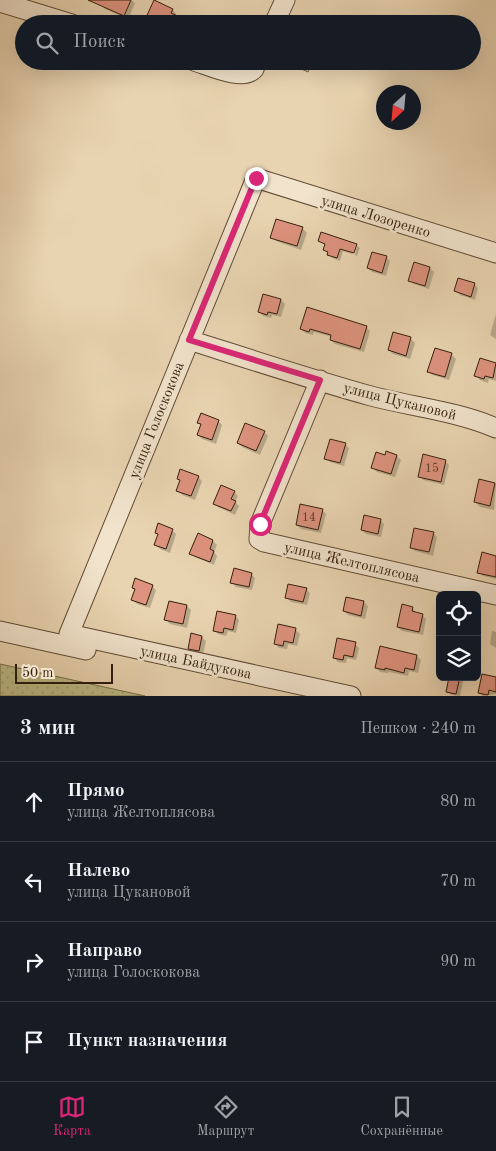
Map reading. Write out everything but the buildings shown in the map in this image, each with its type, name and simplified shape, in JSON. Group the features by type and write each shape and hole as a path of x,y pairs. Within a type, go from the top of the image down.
{"street":[{"path":"278,15 285,0"},
{"path":"0,2 43,15"},
{"path":"223,70 236,74 244,74 249,70"},
{"name":"улица Лозоренко","path":"256,178 496,253"},
{"name":"улица Голоскокова","path":"70,634 256,178"},
{"name":"улица Цукановой","path":"189,340 372,396 476,420 496,428"},
{"name":"улица Желтоплясова","path":"320,380 260,524 258,539 264,542 496,595"},
{"name":"улица Байдукова","path":"0,631 292,696"},
{"name":"улица Байдукова","path":"70,634 351,696"}],"shaded area":[{"path":"0,664 145,696 0,696"}],"route":[{"path":"256,178 189,340 320,380 260,524"}]}
